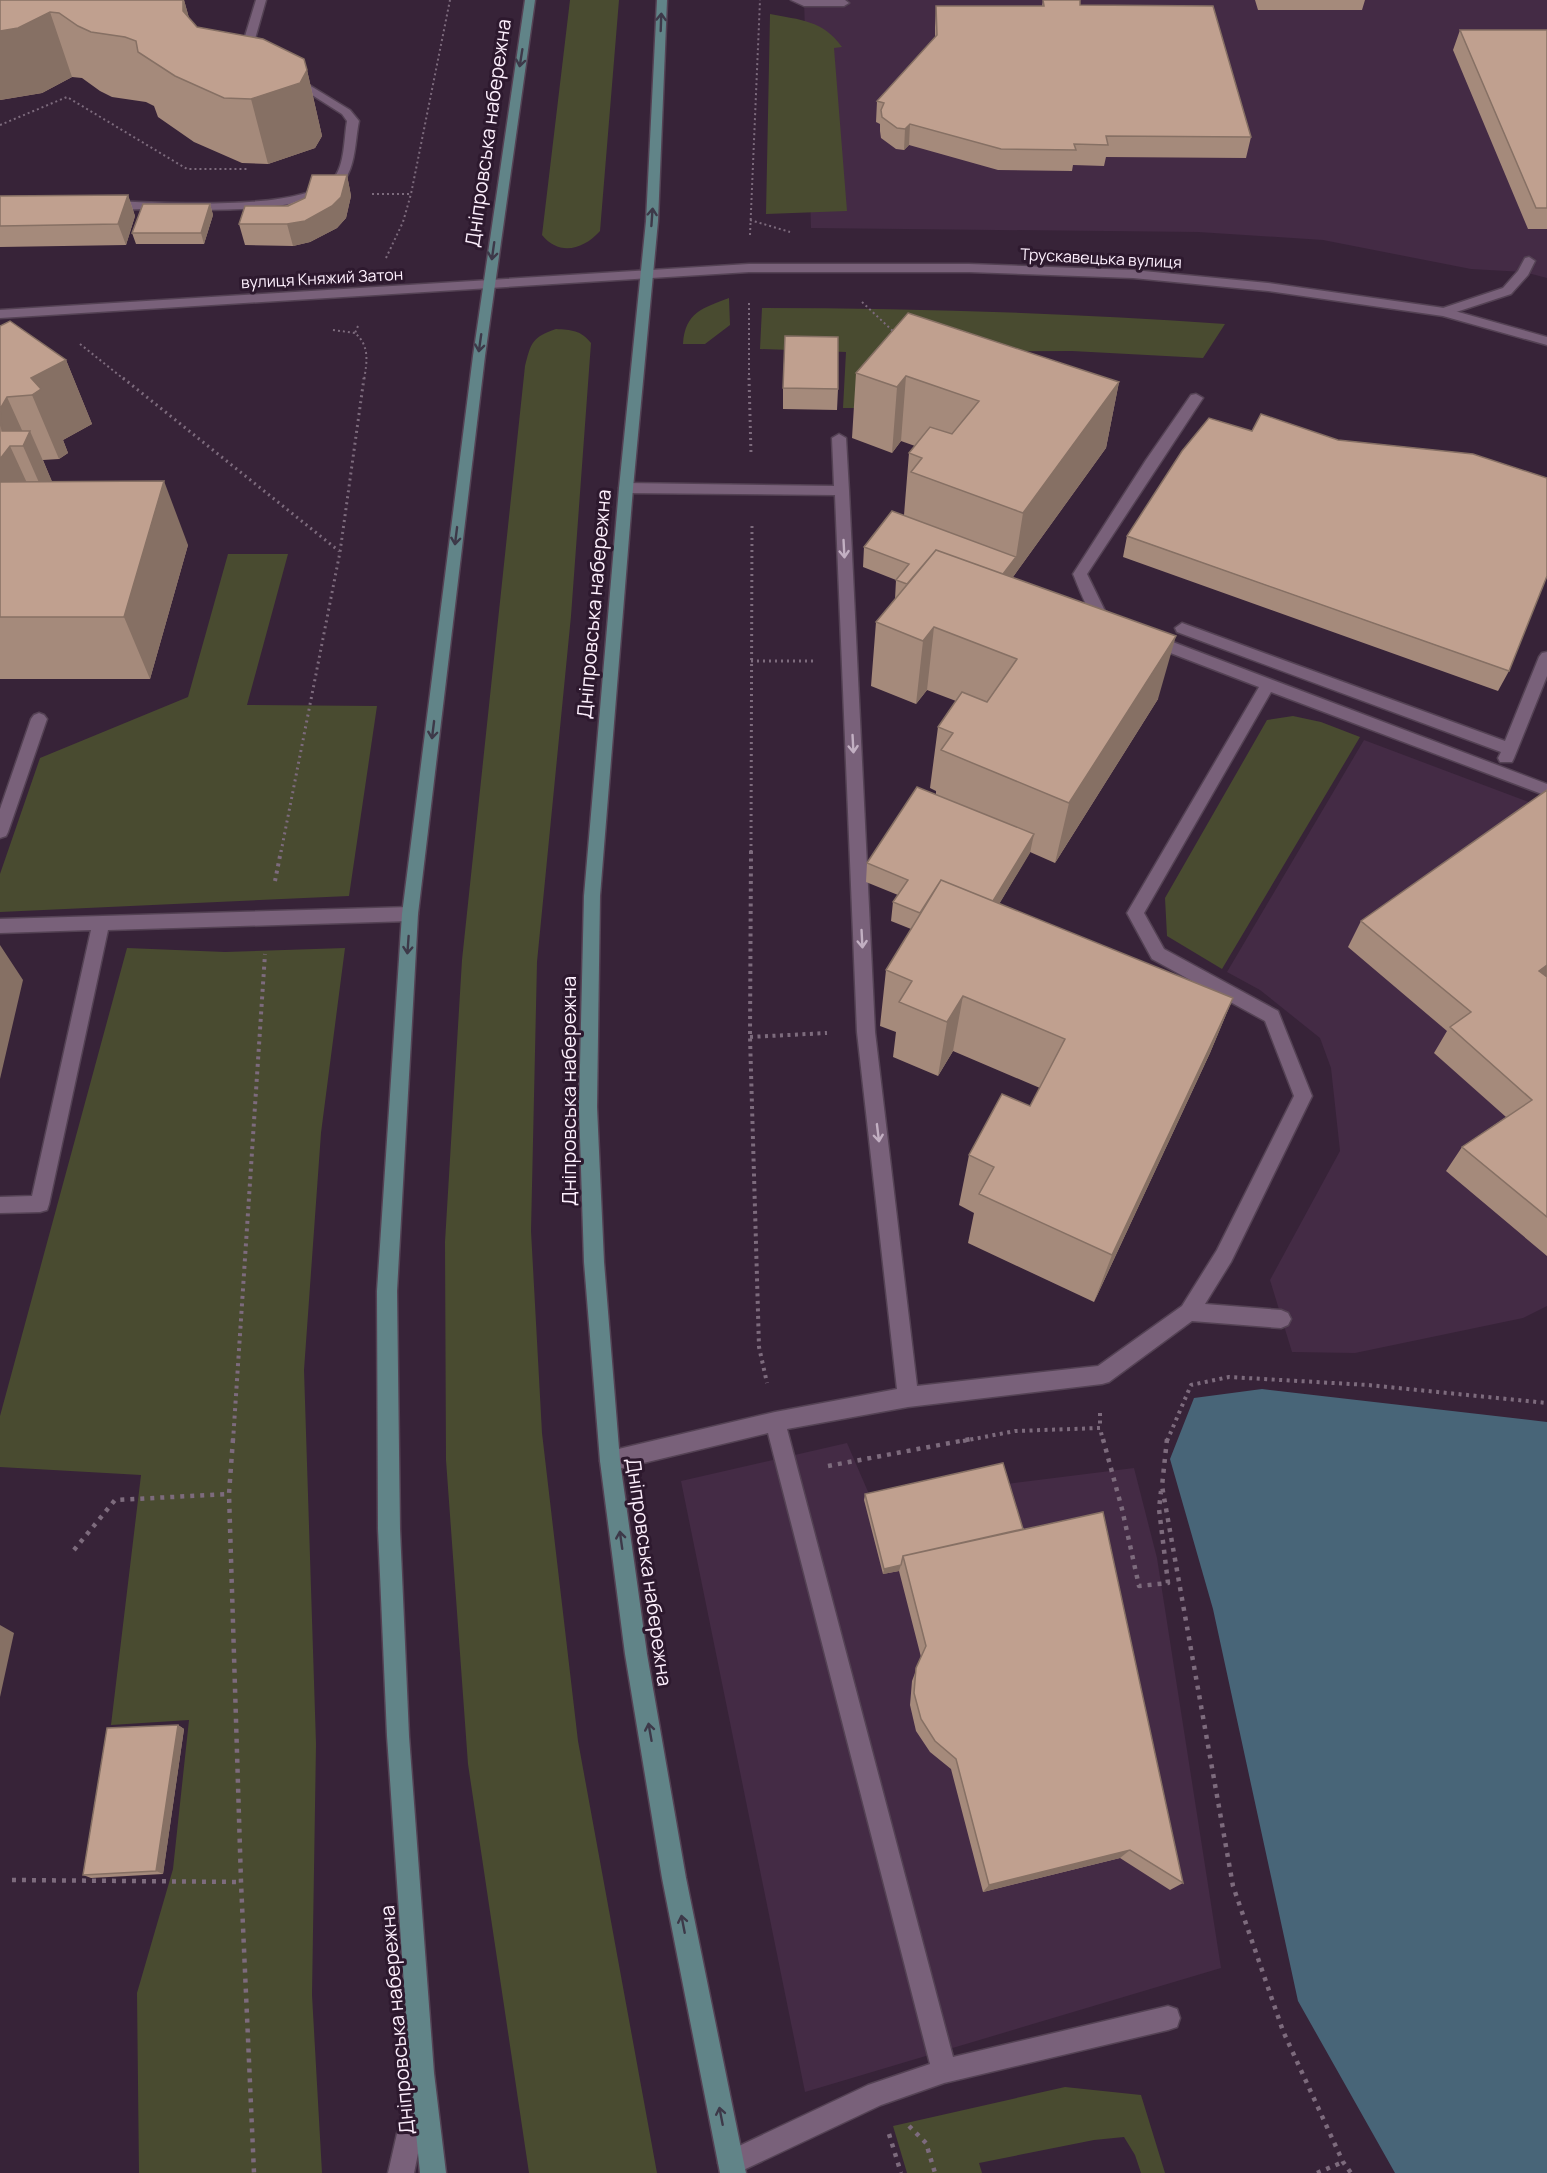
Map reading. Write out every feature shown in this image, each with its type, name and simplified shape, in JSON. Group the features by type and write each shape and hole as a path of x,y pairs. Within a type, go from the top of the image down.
{"main road":[{"name":"Дніпровська набережна","path":"433,2173 422,2073 398,1736 388,1529 387,1291 410,914 488,285 530,0"},
{"name":"Дніпровська набережна","path":"662,0 653,197 592,896 589,1060 594,1262 610,1461 636,1654 672,1867 732,2168"}],"street":[{"path":"94,205 260,206 317,192 337,182 343,169 353,121 346,112 256,56 248,46 249,34 261,0"},
{"path":"796,0 804,3 844,3"},
{"path":"1444,312 1507,291 1524,272 1529,261"},
{"name":"Трускавецька вулиця","path":"646,275 749,268 969,268 1133,274 1268,287 1444,312 1547,341"},
{"name":"вулиця Княжий Затон","path":"0,314 646,275"},
{"path":"1197,398 1151,463 1080,574 1100,614 1133,631 1268,685 1547,790"},
{"path":"839,438 866,1032 908,1396"},
{"path":"626,488 842,490"},
{"path":"1182,628 1510,749"},
{"path":"1500,772 1547,657"},
{"path":"610,1461 775,1422 908,1396 1102,1375 1189,1312 1224,1256 1303,1096 1272,1016 1158,954 1135,913 1268,685"},
{"path":"0,832 39,720"},
{"path":"0,927 410,914"},
{"path":"0,1205 40,1204 101,923"},
{"path":"1189,1312 1281,1319"},
{"path":"775,1422 944,2071"},
{"path":"732,2168 877,2094 944,2071 1168,2018"},
{"path":"401,2173 422,2073"}],"path":[{"path":"254,2173 229,1494 268,919 340,552 368,359 364,341 355,333 403,222 411,194 450,0"},
{"path":"760,0 749,268 748,350 752,489 750,1037 759,1347 775,1422"},
{"path":"0,125 67,97 187,169 254,169"},
{"path":"343,169 360,193 411,194"},
{"path":"861,300 903,340"},
{"path":"80,344 340,552"},
{"path":"751,661 849,661"},
{"path":"750,1037 866,1032"},
{"path":"789,1473 1015,1431 1100,1428 1139,1586 1168,1583 1159,1509 1166,1442 1191,1385 1229,1377 1368,1384 1547,1403"},
{"path":"1162,1486 1233,1886 1283,2031 1343,2162 1351,2173"},
{"path":"74,1550 115,1500 229,1494"},
{"path":"12,1880 242,1882"},
{"path":"877,2094 926,2143 936,2173"},
{"path":"1317,2173 1343,2162"}],"shaded area":[{"path":"804,0 1547,0 1547,278 1524,272 1471,269 1323,240 1198,232 811,228"},
{"path":"1364,740 1547,809 1547,1306 1523,1318 1355,1353 1292,1352 1270,1280 1340,1151 1331,1068 1320,1038 1260,990 1227,972"},
{"path":"847,1443 872,1501 1134,1468 1157,1558 1221,1968 805,2092 681,1481"}],"green space":[{"path":"570,0 619,0 600,231 586,243 563,248 549,242 542,235"},
{"path":"770,14 819,26 835,38 842,47 834,48 847,211 766,214"},
{"path":"729,298 730,325 705,344 683,344 687,325 697,313"},
{"path":"762,308 993,312 1225,324 1203,358 1072,351 922,352 861,408 843,408 846,352 760,349"},
{"path":"556,329 579,333 591,343 571,616 537,962 531,1231 542,1433 578,1741 657,2173 529,2173 468,1764 446,1460 445,1242 462,960 525,366 529,352 537,338"},
{"path":"228,554 288,554 247,705 377,706 349,896 0,912 0,874 40,758 188,697"},
{"path":"1293,716 1321,722 1360,737 1222,969 1167,936 1165,898 1267,720"},
{"path":"127,948 225,952 345,948 321,1133 304,1370 316,1744 312,1995 322,2173 139,2173 137,1993 173,1869 189,1720 111,1725 141,1475 0,1467 0,1416"},
{"path":"1065,2087 1141,2095 1165,2173 1141,2173 1135,2155 1124,2137 1094,2140 979,2163 982,2173 907,2173 893,2126"}],"water":[{"path":"1262,1389 1547,1422 1547,2173 1395,2173 1298,2001 1213,1609 1170,1459 1194,1398"}],"building":[{"path":"0,0 183,0 183,11 197,27 263,39 304,59 307,70 300,83 251,99 224,98 175,76 138,52 136,41 91,32 59,13 50,12 18,28 0,31"},
{"path":"1043,0 1080,0 1080,5 1213,6 1251,137 1106,136 1108,145 1074,144 1076,150 1001,149 910,124 905,129 897,128 882,117 881,110 884,103 877,101 937,35 936,6 1044,6"},
{"path":"1460,30 1547,30 1547,208 1536,208"},
{"path":"312,175 347,175 341,197 332,206 305,221 287,224 239,224 245,206 288,206 305,198"},
{"path":"128,195 118,224 0,226 0,196"},
{"path":"143,204 210,204 201,233 132,233"},
{"path":"908,313 1119,382 1023,513 911,472 922,458 909,453 930,427 952,434 979,401 906,376 897,387 856,373"},
{"path":"10,321 66,360 31,378 41,389 32,395 7,397 0,409 0,326"},
{"path":"785,336 838,337 838,389 783,388"},
{"path":"0,409 2,431 30,431 23,446 10,446 0,459"},
{"path":"1261,414 1338,440 1473,454 1547,478 1547,576 1509,671 1127,536 1182,451 1209,418 1252,431"},
{"path":"164,481 124,617 0,617 0,482"},
{"path":"892,511 1016,557 1003,574 936,550 907,584 896,580 909,564 864,547"},
{"path":"936,550 1176,636 1069,803 941,750 953,733 938,727 962,692 987,702 1017,659 934,627 923,641 876,622"},
{"path":"917,787 1034,834 993,901 941,880 920,913 893,902 908,880 867,863"},
{"path":"1547,790 1547,965 1539,971 1547,977 1547,1217 1462,1147 1532,1100 1450,1027 1471,1012 1361,921"},
{"path":"941,880 1233,998 1112,1255 979,1194 994,1167 969,1155 1002,1094 1030,1106 1065,1039 963,996 947,1022 899,1002 912,981 886,970"},
{"path":"1003,1463 1023,1529 903,1556 901,1565 884,1569 865,1494"},
{"path":"1103,1512 1183,1883 1130,1850 989,1885 956,1759 935,1741 921,1719 914,1693 916,1668 926,1646 903,1556"},
{"path":"178,1725 156,1871 83,1875 107,1728"}]}
